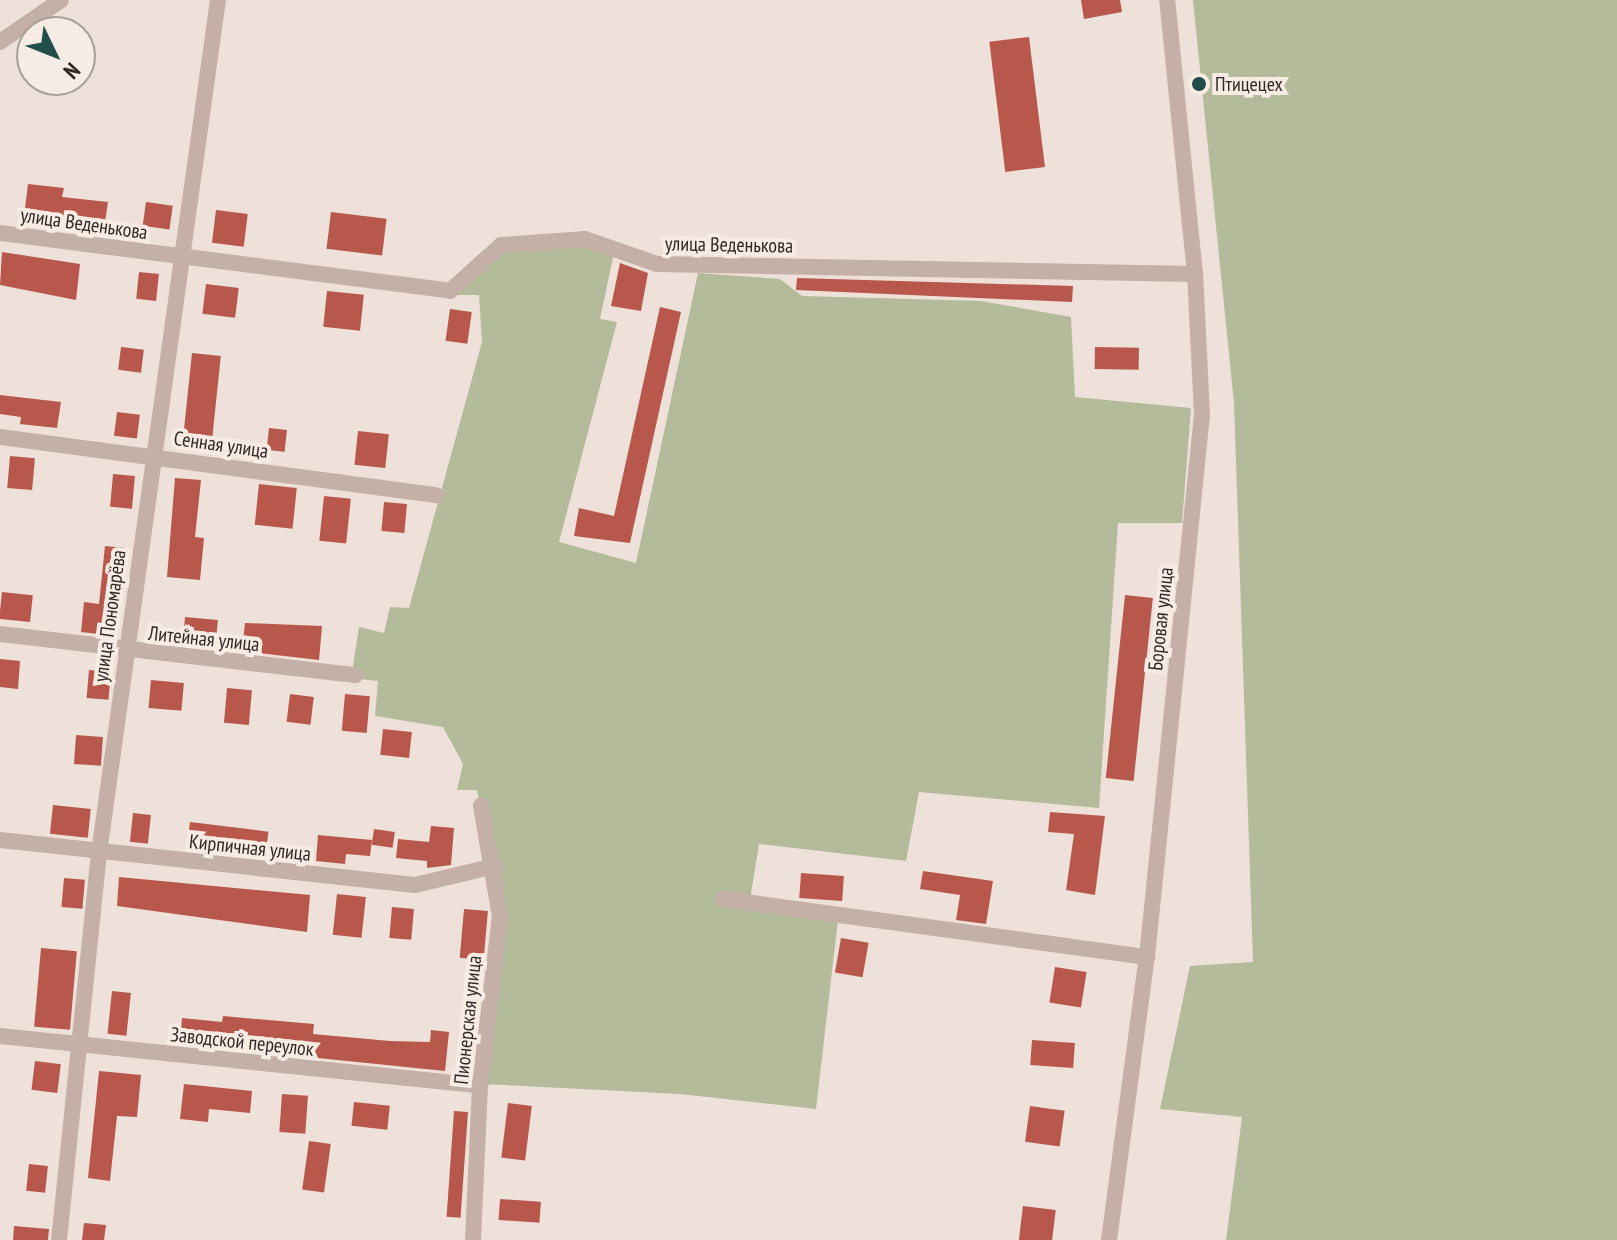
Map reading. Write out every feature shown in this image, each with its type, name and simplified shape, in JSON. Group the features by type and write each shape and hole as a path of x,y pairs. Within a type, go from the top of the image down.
{"street":[{"path":"0,42 61,0"},
{"name":"улица Пономарёва","path":"59,1240 76,1046 99,853 218,0"},
{"name":"Боровая улица","path":"1109,1240 1147,957 1202,415 1195,274 1167,0"},
{"name":"улица Веденькова","path":"0,233 450,291 501,245 585,239 657,264 1195,274"},
{"name":"Сенная улица","path":"0,437 436,495"},
{"name":"Литейная улица","path":"0,634 125,651 356,675"},
{"name":"Пионерская улица","path":"473,1240 480,1086 500,917 495,866 481,806"},
{"name":"Кирпичная улица","path":"0,840 415,885 495,866"},
{"path":"723,899 1147,957"},
{"name":"Заводской переулок","path":"0,1036 480,1086"}],"green space":[{"path":"1193,0 1617,0 1617,1240 1226,1240 1242,1117 1160,1109 1190,966 1253,962 1234,403"},
{"path":"582,244 614,253 600,319 617,322 559,542 636,563 698,273 780,279 802,296 981,301 1071,317 1075,397 1191,408 1182,523 1118,523 1099,808 919,792 906,861 759,844 750,900 838,920 816,1109 680,1094 484,1084 504,919 477,790 457,790 463,764 443,727 375,716 378,681 351,678 359,627 384,633 390,607 409,608 482,342 479,295 450,295 504,249"}],"building":[{"path":"1081,0 1120,0 1122,12 1084,19"},
{"path":"1029,37 1045,167 1005,172 989,42"},
{"path":"28,184 64,188 62,197 108,202 104,229 24,217"},
{"path":"146,202 173,206 169,230 143,226"},
{"path":"216,210 248,214 244,247 212,243"},
{"path":"331,212 387,219 382,256 326,249"},
{"path":"2,252 80,264 76,300 0,285"},
{"path":"620,263 648,273 641,311 611,306"},
{"path":"139,272 159,274 156,301 136,299"},
{"path":"797,278 1073,286 1072,302 796,290"},
{"path":"206,284 239,288 235,318 202,314"},
{"path":"327,291 364,295 360,331 323,327"},
{"path":"660,307 681,312 630,543 574,536 579,508 614,516"},
{"path":"450,309 472,312 467,344 446,341"},
{"path":"121,347 144,350 141,373 118,370"},
{"path":"1095,347 1139,348 1139,370 1095,369"},
{"path":"192,353 221,356 212,440 183,437"},
{"path":"0,395 61,402 57,428 20,424 21,417 0,414"},
{"path":"117,412 140,415 137,439 114,436"},
{"path":"269,428 287,430 285,452 267,450"},
{"path":"358,431 389,434 385,468 354,465"},
{"path":"10,456 35,458 32,490 7,488"},
{"path":"113,474 135,476 132,509 110,507"},
{"path":"175,478 201,480 195,537 204,538 200,580 167,577"},
{"path":"259,484 297,488 293,529 255,525"},
{"path":"324,496 351,499 346,544 319,541"},
{"path":"384,502 407,504 404,533 381,531"},
{"path":"105,546 125,548 115,636 81,632 84,602 99,604"},
{"path":"2,592 33,595 30,622 0,619"},
{"path":"1125,595 1153,598 1134,781 1106,778"},
{"path":"185,617 218,620 216,647 183,644"},
{"path":"245,623 322,626 319,660 242,651"},
{"path":"0,659 20,661 18,689 0,687"},
{"path":"89,670 111,672 108,700 87,698"},
{"path":"151,680 184,683 181,711 149,708"},
{"path":"227,688 252,690 249,725 224,723"},
{"path":"290,694 314,697 310,725 287,722"},
{"path":"345,694 370,696 367,733 342,731"},
{"path":"383,729 412,732 409,758 380,755"},
{"path":"76,735 103,737 101,766 74,764"},
{"path":"53,805 91,809 88,838 50,834"},
{"path":"1050,812 1105,816 1095,895 1066,890 1074,834 1048,832"},
{"path":"133,813 151,815 148,844 130,842"},
{"path":"190,822 268,832 265,856 187,847"},
{"path":"431,826 454,828 451,865 427,868 427,861 396,858 398,839 429,842"},
{"path":"374,829 395,832 393,848 372,845"},
{"path":"318,835 372,840 370,856 346,854 345,864 316,861"},
{"path":"923,871 993,881 986,924 956,920 960,895 920,889"},
{"path":"801,873 844,876 842,901 799,898"},
{"path":"119,877 310,895 307,932 117,906"},
{"path":"64,878 85,880 82,909 61,907"},
{"path":"337,894 366,897 362,938 333,935"},
{"path":"392,907 414,909 411,940 389,938"},
{"path":"464,909 488,911 484,960 460,958"},
{"path":"841,938 869,943 862,977 835,972"},
{"path":"41,948 77,951 70,1030 34,1027"},
{"path":"1055,967 1087,972 1081,1008 1049,1003"},
{"path":"112,991 131,993 126,1036 108,1034"},
{"path":"223,1016 314,1024 313,1034 390,1041 430,1042 431,1030 449,1032 445,1071 180,1044 182,1018 222,1022"},
{"path":"1032,1040 1075,1043 1073,1068 1030,1065"},
{"path":"35,1061 61,1064 57,1093 31,1090"},
{"path":"99,1071 141,1075 137,1117 117,1116 110,1181 88,1178"},
{"path":"184,1084 252,1091 250,1113 209,1109 208,1122 180,1119"},
{"path":"282,1094 308,1096 305,1134 279,1132"},
{"path":"354,1102 390,1106 387,1130 351,1126"},
{"path":"508,1103 532,1106 525,1161 501,1158"},
{"path":"1030,1106 1065,1111 1060,1147 1025,1142"},
{"path":"454,1111 468,1112 461,1218 447,1217"},
{"path":"309,1141 331,1144 324,1193 302,1190"},
{"path":"29,1164 48,1166 45,1193 26,1191"},
{"path":"500,1199 541,1202 539,1223 499,1220"},
{"path":"1023,1206 1056,1210 1052,1240 1019,1240"},
{"path":"84,1223 106,1225 104,1240 82,1240"},
{"path":"14,1226 49,1229 48,1240 13,1240"}],"place":[{"name":"Птицецех","path":"1199,84"}]}
